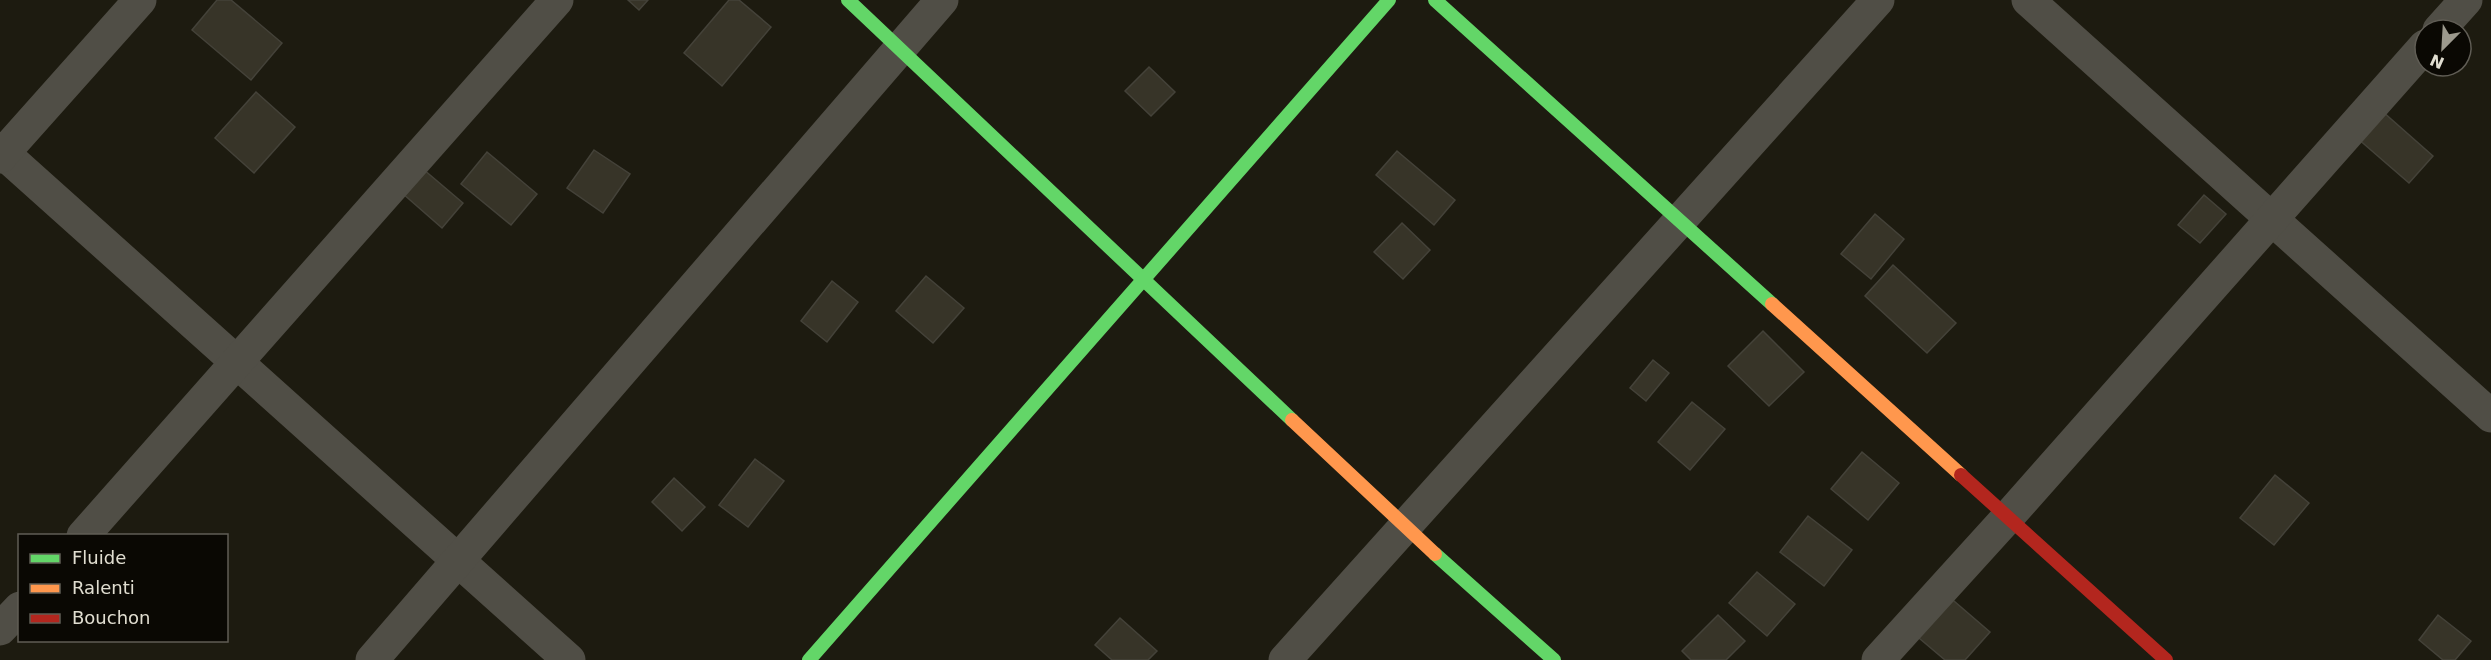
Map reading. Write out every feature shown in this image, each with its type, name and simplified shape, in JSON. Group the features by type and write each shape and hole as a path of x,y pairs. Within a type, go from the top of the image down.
{"street":[{"path":"140,0 1,153 569,660"},
{"path":"85,534 557,0"},
{"path":"848,0 901,47 1405,527 1554,660"},
{"path":"372,660 942,0"},
{"path":"809,660 1389,0"},
{"path":"1435,0 2166,660"},
{"path":"1285,660 1878,0"},
{"path":"2028,0 2491,416"},
{"path":"2450,18 2466,0"},
{"path":"1878,660 2008,517 2413,59"},
{"path":"0,630 18,610"}],"building":[{"path":"217,0 231,0 282,43 251,80 192,30"},
{"path":"628,0 648,0 639,10"},
{"path":"729,0 739,0 771,27 722,86 684,53"},
{"path":"1149,67 1175,92 1151,116 1125,91"},
{"path":"256,92 295,127 254,173 215,138"},
{"path":"2382,111 2433,156 2409,183 2357,138"},
{"path":"594,150 630,174 603,213 567,188"},
{"path":"1397,151 1455,200 1434,225 1376,175"},
{"path":"487,152 537,194 511,225 461,184"},
{"path":"423,169 463,203 442,228 402,193"},
{"path":"2204,195 2226,214 2200,243 2178,225"},
{"path":"1875,214 1904,239 1871,279 1841,254"},
{"path":"1402,223 1430,250 1403,279 1374,252"},
{"path":"1893,265 1956,323 1927,353 1865,296"},
{"path":"926,276 964,308 933,343 896,311"},
{"path":"832,281 858,302 827,342 801,321"},
{"path":"1763,331 1804,372 1769,406 1728,366"},
{"path":"1653,360 1669,373 1646,401 1630,388"},
{"path":"1692,402 1725,429 1690,470 1658,442"},
{"path":"1862,452 1899,483 1868,520 1831,489"},
{"path":"755,459 784,481 748,527 719,505"},
{"path":"2275,475 2309,503 2274,545 2240,518"},
{"path":"674,478 705,507 682,531 652,502"},
{"path":"1808,516 1852,550 1824,586 1780,552"},
{"path":"1757,572 1795,604 1767,636 1729,603"},
{"path":"1947,595 1990,632 1965,660 1945,660 1913,633"},
{"path":"1718,615 1745,641 1726,660 1691,660 1682,651"},
{"path":"2438,615 2471,641 2455,660 2443,660 2419,640"},
{"path":"1120,618 1157,651 1148,660 1112,660 1095,645"}],"traffic: fast":[{"path":"848,0 1292,420"},
{"path":"809,660 1389,0"},
{"path":"1435,0 1772,304"},
{"path":"1435,554 1554,660"}],"traffic: slow":[{"path":"1772,304 1961,475"},
{"path":"1292,420 1435,554"}],"traffic: jam":[{"path":"1961,475 2166,660"}]}
